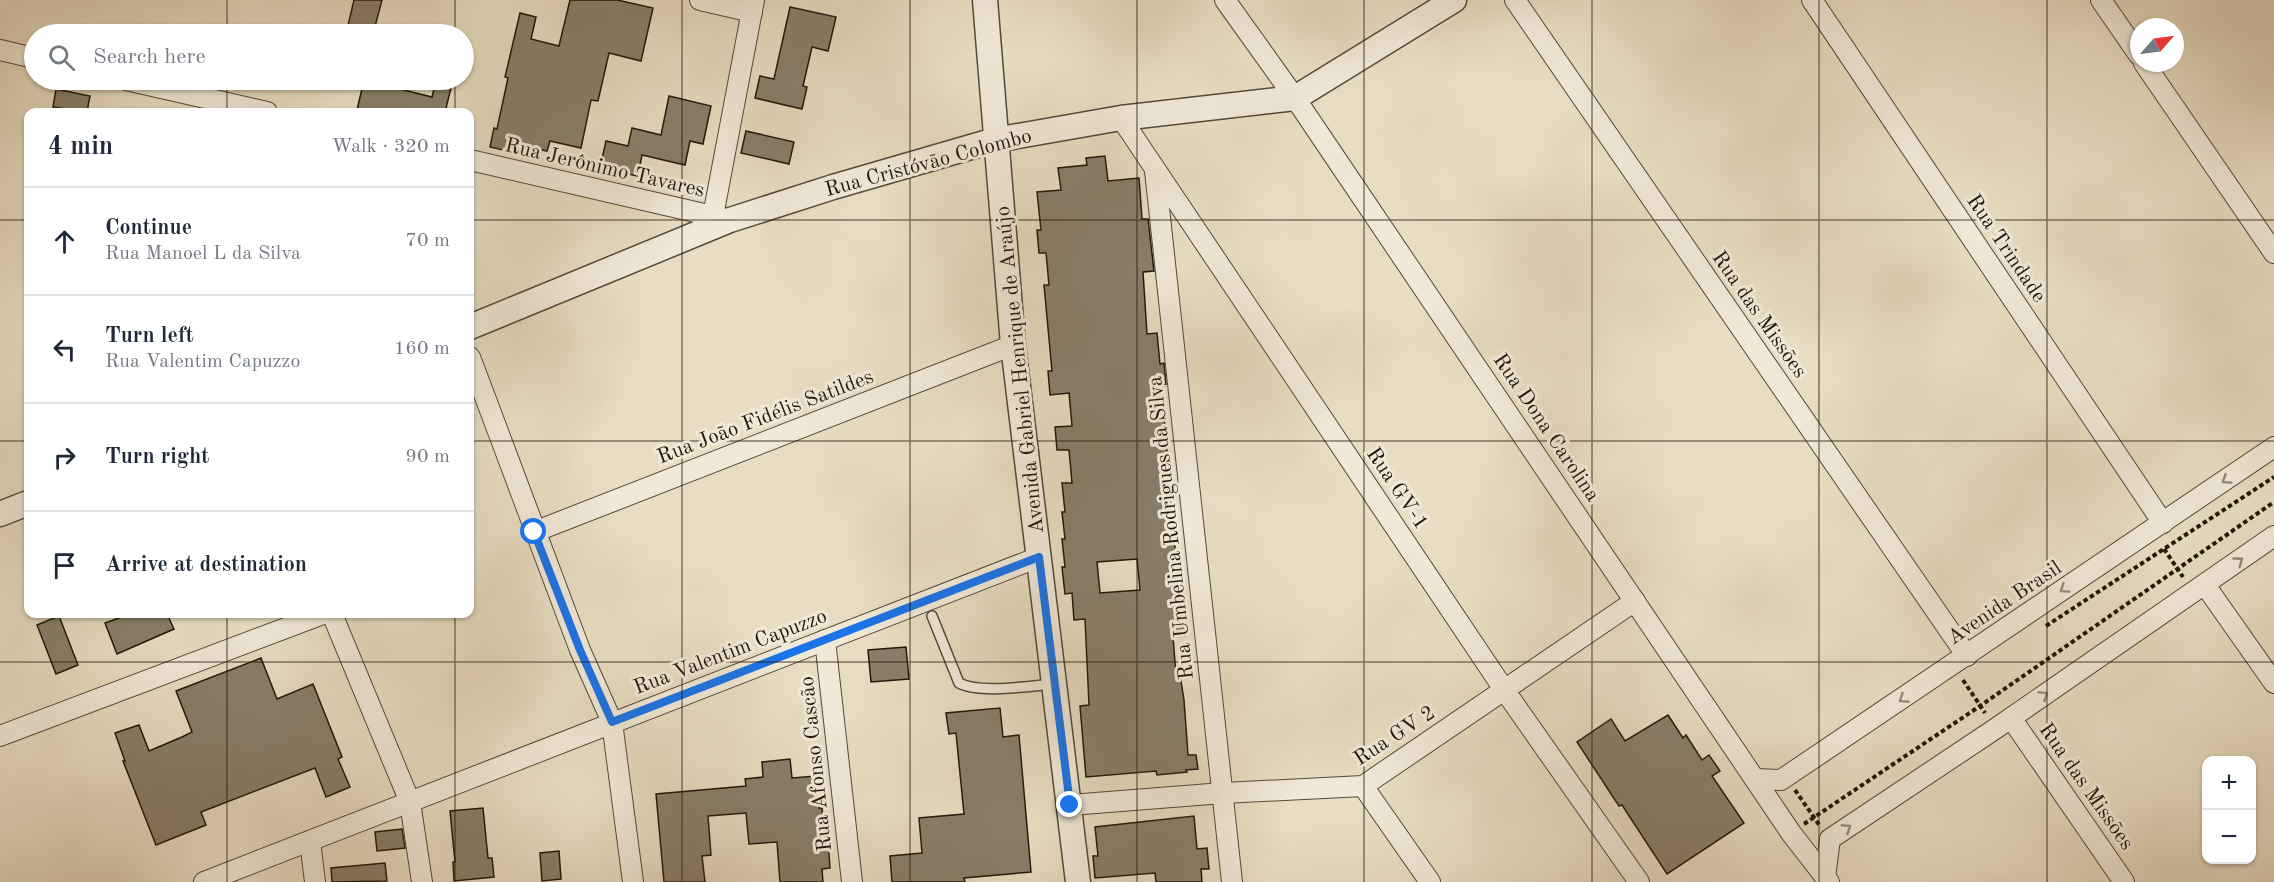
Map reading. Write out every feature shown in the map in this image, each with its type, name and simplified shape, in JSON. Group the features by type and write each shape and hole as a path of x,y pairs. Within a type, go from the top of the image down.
{"street":[{"path":"700,0 753,6 721,218"},
{"name":"Avenida Gabriel Henrique de Araújo","path":"985,0 1013,345 1078,882"},
{"name":"Rua Dona Carolina","path":"1225,0 1295,99 1791,833 1827,879"},
{"name":"Rua Cristóvão Colombo","path":"474,325 721,218 995,140 1121,118 1295,99 1454,0"},
{"name":"Rua das Missões","path":"1515,0 1964,669"},
{"name":"Rua Trindade","path":"1812,0 2157,527"},
{"path":"2102,0 2130,42"},
{"path":"0,50 24,56"},
{"path":"2150,72 2274,253"},
{"path":"170,90 249,108"},
{"name":"Rua GV-1","path":"1121,118 1505,691 1639,882"},
{"name":"Rua Jerônimo Tavares","path":"474,161 721,218"},
{"name":"Rua Umbelina Rodrigues da Silva","path":"1155,168 1232,882"},
{"name":"Rua João Fidélis Satildes","path":"534,532 1013,345"},
{"path":"474,368 534,532 580,650 612,722 633,882"},
{"name":"Avenida Brasil","path":"1756,779 1781,780 1964,669 2157,527 2274,447"},
{"path":"0,514 24,505"},
{"path":"1827,879 1830,839 2003,724 2274,536"},
{"name":"Rua Valentim Capuzzo","path":"204,882 1039,557"},
{"path":"2200,589 2274,683"},
{"name":"Rua GV 2","path":"1070,805 1223,793 1363,786 1635,601"},
{"path":"0,736 311,618"},
{"path":"334,618 410,802 422,882"},
{"name":"Rua Afonso Cascão","path":"825,640 852,882"},
{"name":"Rua das Missões","path":"2003,724 2124,882"},
{"path":"1363,786 1430,882"},
{"path":"310,841 315,882"}],"lane":[{"path":"932,616 959,683 967,687 1012,688 1055,683"}],"path":[{"path":"2040,630 2274,477"},
{"path":"1791,833 1980,706 2274,502"},
{"path":"2157,527 2164,549 2176,568 2200,589"},
{"path":"1954,687 1964,669"},
{"path":"1964,669 1980,706 2003,724"},
{"path":"1787,776 1830,839"},
{"path":"1775,809 1798,793"}],"building":[{"path":"354,0 382,0 376,24 348,24"},
{"path":"570,0 617,0 653,8 641,61 609,53 598,101 591,100 581,148 550,141 547,151 519,145 517,153 490,147 494,128 497,129 508,78 505,77 520,13 536,17 531,39 559,46"},
{"path":"790,7 836,17 828,51 812,47 803,86 807,87 802,109 755,98 760,76 774,79"},
{"path":"56,90 90,96 88,108 53,107"},
{"path":"362,90 404,90 432,97 434,90 450,90 446,108 357,108"},
{"path":"669,96 711,106 703,144 690,141 685,165 642,155 638,176 600,168 606,141 628,146 632,128 661,135"},
{"path":"746,131 794,142 789,164 741,153"},
{"path":"1105,156 1108,181 1139,178 1142,219 1148,219 1154,271 1143,272 1147,334 1157,333 1160,364 1164,363 1166,384 1151,386 1154,419 1164,418 1169,475 1173,475 1175,494 1171,494 1176,560 1180,560 1185,636 1173,637 1176,675 1180,675 1184,700 1188,755 1196,755 1198,769 1186,770 1187,772 1157,775 1156,771 1086,777 1080,706 1089,705 1085,619 1074,620 1072,593 1065,594 1062,567 1065,567 1062,539 1065,539 1062,512 1065,512 1062,483 1072,483 1069,450 1057,450 1055,427 1072,426 1069,393 1050,395 1048,371 1052,371 1044,285 1049,285 1046,253 1039,253 1037,230 1041,230 1037,192 1061,190 1058,168 1087,165 1086,158","holes":["1137,559 1140,590 1100,593 1097,562"]},
{"path":"60,618 78,665 56,674 37,625"},
{"path":"119,618 169,618 174,629 117,654 105,623"},
{"path":"906,647 909,679 871,682 868,650"},
{"path":"261,658 277,699 313,684 342,757 338,759 350,787 326,797 315,768 201,812 206,825 156,845 123,761 125,761 115,733 139,725 149,751 192,732 176,691"},
{"path":"1000,708 1003,737 1019,735 1031,872 964,878 965,882 892,882 890,856 922,853 919,818 964,814 956,733 949,734 946,713"},
{"path":"1668,715 1683,738 1686,735 1702,760 1709,755 1720,771 1712,776 1744,823 1667,874 1577,742 1611,719 1625,741"},
{"path":"790,759 792,778 816,776 825,842 828,841 830,868 822,869 823,882 780,882 777,842 749,844 746,813 708,816 711,855 702,856 705,882 664,882 656,794 746,786 745,779 763,777 762,762"},
{"path":"483,808 488,858 492,858 494,877 454,881 453,862 455,862 450,811"},
{"path":"1194,816 1197,849 1207,848 1209,869 1201,869 1202,882 1156,882 1155,873 1095,878 1093,856 1098,856 1095,827"},
{"path":"402,829 405,848 377,851 375,832"},
{"path":"559,851 561,879 542,881 540,853"},
{"path":"385,863 387,881 332,882 331,868"}],"route":[{"path":"534,532 580,650 612,722 1039,557 1070,805"}]}
